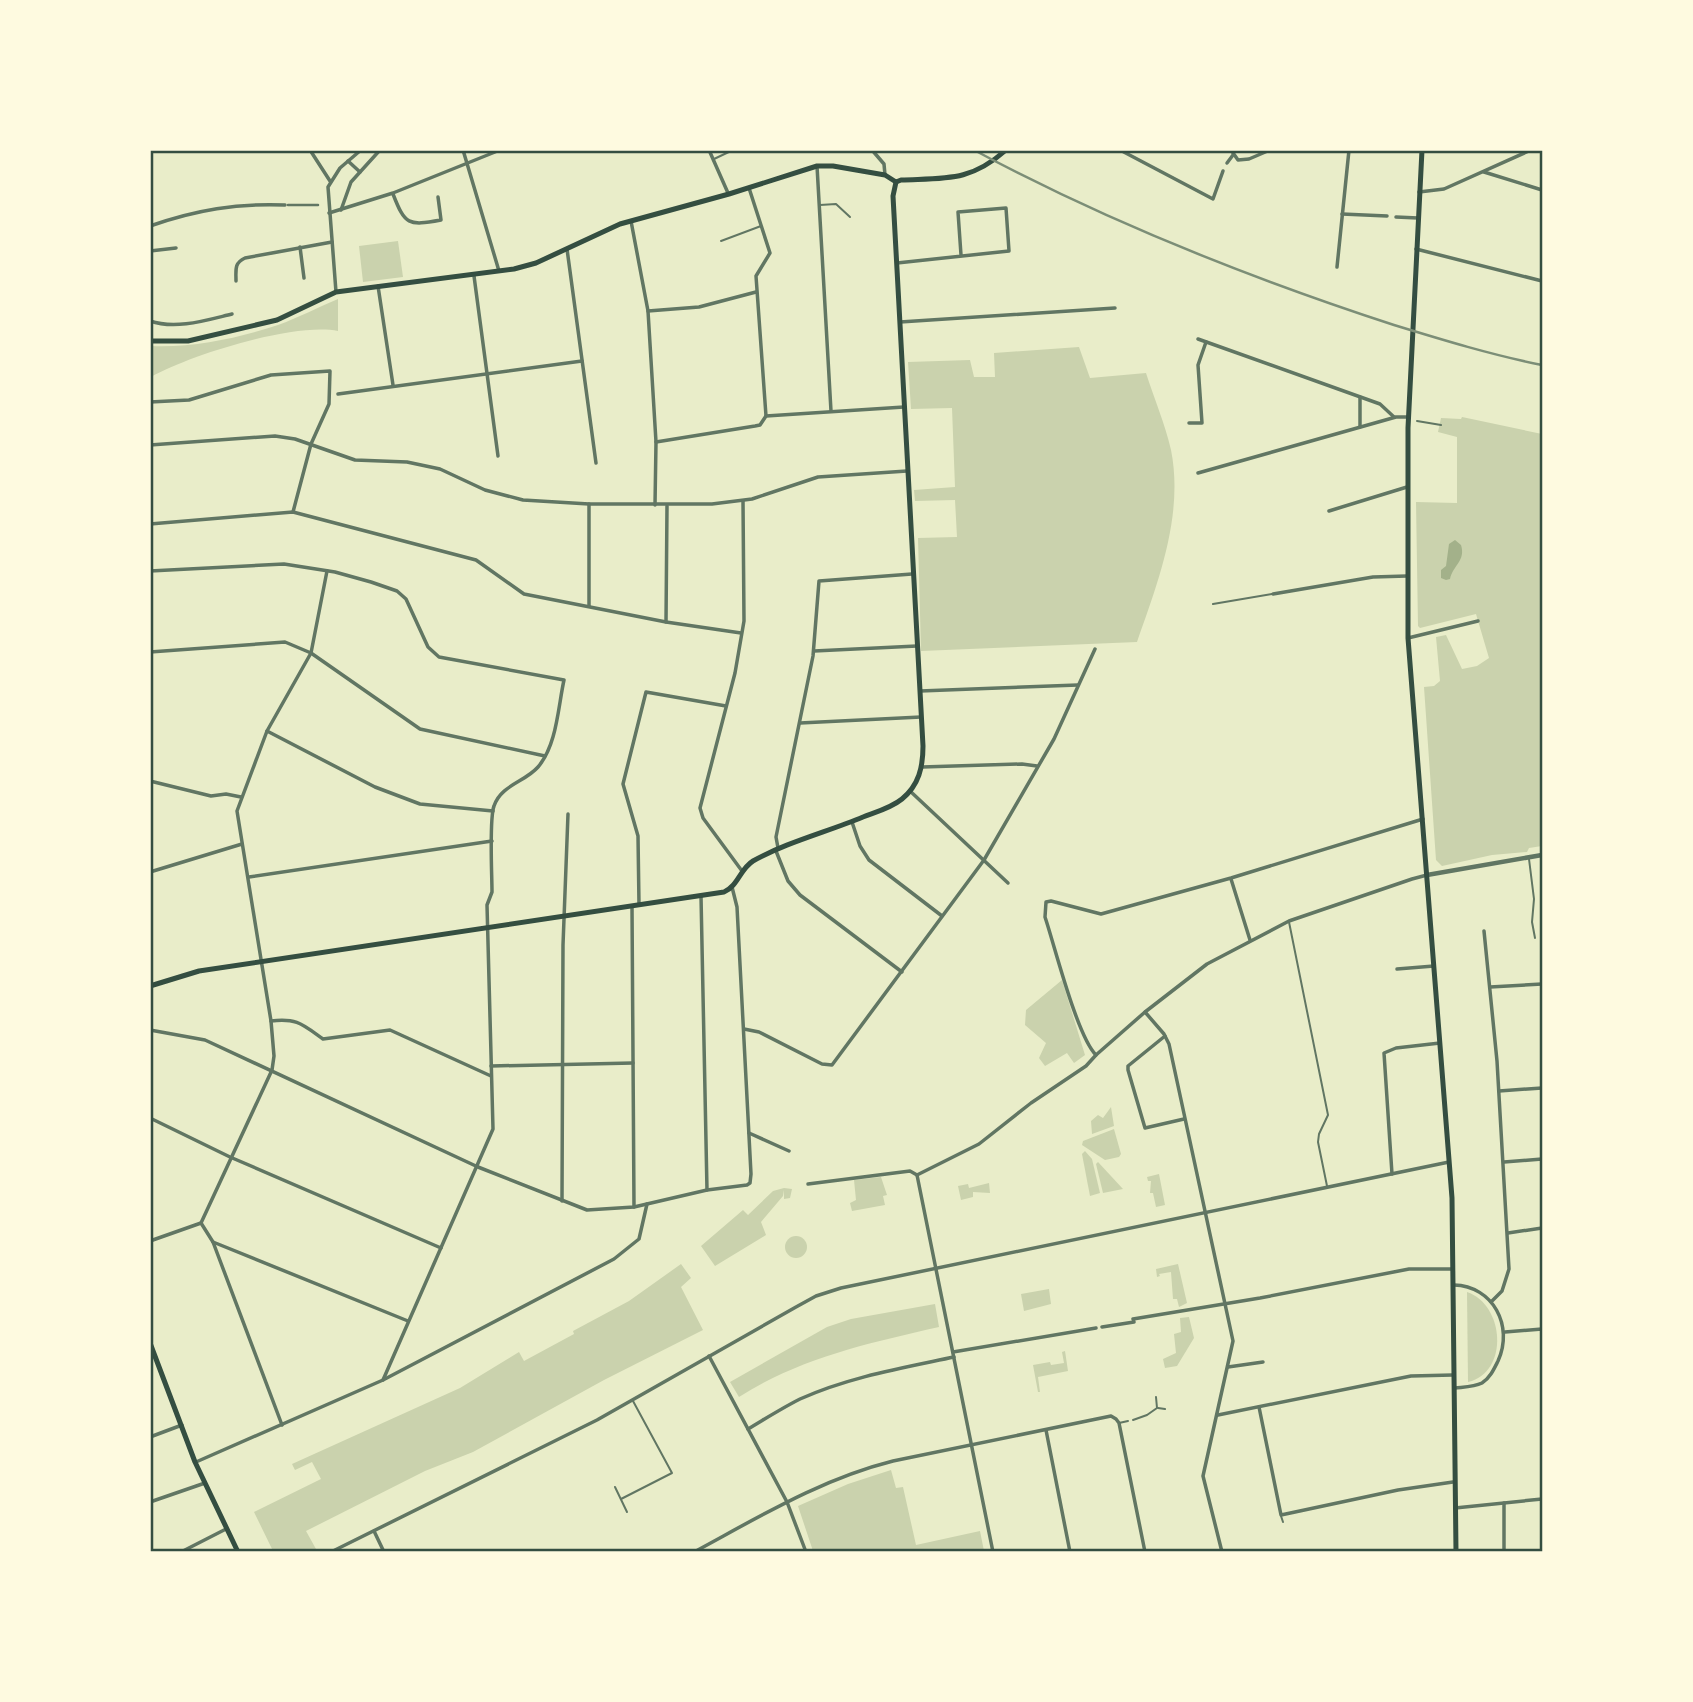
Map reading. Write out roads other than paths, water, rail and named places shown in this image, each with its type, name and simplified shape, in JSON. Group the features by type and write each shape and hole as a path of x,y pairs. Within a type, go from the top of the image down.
{"main road":[{"path":"150,341 188,341 278,320 336,292 474,276 536,263 596,234 631,221 817,166 833,166 885,176 896,182 932,180 980,170 1006,150"},
{"path":"1422,150 1408,417 1408,638 1449,1162 1454,1285 1453,1482 1456,1552"},
{"path":"150,986 199,971 724,892 732,887 749,863 894,804 910,791 922,767 921,717 893,196 896,182"},
{"path":"150,1343 195,1462 238,1552"}],"street":[{"path":"310,150 330,181"},
{"path":"336,292 328,205 330,181 361,150"},
{"path":"341,210 351,182 380,150"},
{"path":"463,150 499,271"},
{"path":"329,213 393,193 500,150"},
{"path":"709,150 729,194"},
{"path":"872,150 884,164 885,176"},
{"path":"1120,150 1213,199 1223,171"},
{"path":"1227,163 1232,153 1238,160 1243,160 1270,150"},
{"path":"1337,267 1349,150"},
{"path":"1419,192 1444,189 1531,150"},
{"path":"348,161 360,172"},
{"path":"817,166 831,411"},
{"path":"1484,172 1542,190"},
{"path":"656,442 760,425 766,416 756,292 757,271 770,253 749,188"},
{"path":"393,193 402,216 412,223 441,219 438,197"},
{"path":"150,226 194,211 217,207 250,204 318,205"},
{"path":"897,263 1009,251 1006,208 958,212 961,255"},
{"path":"1342,214 1387,216"},
{"path":"1396,217 1418,218"},
{"path":"631,221 648,311 656,442 656,505"},
{"path":"236,281 238,261 332,242"},
{"path":"300,247 304,278"},
{"path":"150,251 176,248"},
{"path":"567,249 596,464"},
{"path":"1416,249 1542,281"},
{"path":"474,276 498,456"},
{"path":"378,286 393,385"},
{"path":"648,311 699,307 756,292"},
{"path":"900,322 1115,308"},
{"path":"150,321 161,325 183,324 232,314"},
{"path":"1198,339 1360,396 1387,408 1394,417"},
{"path":"1189,423 1202,423 1198,365 1206,342"},
{"path":"338,394 582,361"},
{"path":"150,402 189,400 271,375 327,369 331,374 328,404 311,444 293,512"},
{"path":"1360,396 1360,427"},
{"path":"766,416 904,407"},
{"path":"1199,472 1394,417 1408,417"},
{"path":"150,445 275,436 311,444 355,460 407,463 440,469 485,490 523,500 589,504 667,506 743,501 818,477 907,471"},
{"path":"1329,512 1406,487"},
{"path":"742,871 700,812 736,670 741,634 745,603 743,501"},
{"path":"589,504 589,606"},
{"path":"666,622 667,506"},
{"path":"150,524 293,512 476,560 524,594 741,634"},
{"path":"150,571 284,564 371,582 401,594 410,607 428,648 439,657 564,680 552,739 545,756 535,770 502,794 493,811 492,892 487,905 493,1129 383,1380"},
{"path":"150,1241 201,1223 272,1070 274,1056 271,1021 237,811 267,731 311,653 327,571"},
{"path":"902,972 800,895 788,881 777,851 776,836 814,651 819,581 912,574"},
{"path":"1273,594 1373,577 1407,576"},
{"path":"1408,638 1478,621"},
{"path":"150,652 285,642 311,653 421,729 545,756"},
{"path":"814,651 917,646"},
{"path":"744,1030 759,1032 817,1061 832,1065 984,860 1054,739 1095,649"},
{"path":"920,691 1079,685"},
{"path":"634,1207 635,906 638,836 623,784 646,692 726,706"},
{"path":"800,723 921,717"},
{"path":"267,731 375,787 420,804 493,811"},
{"path":"922,767 1022,764 1037,766"},
{"path":"150,781 211,796 226,794 241,797"},
{"path":"910,791 1008,883"},
{"path":"562,1201 563,945 568,814"},
{"path":"1096,1055 1085,1041 1077,1018 1045,917 1046,902 1101,914 1423,820"},
{"path":"852,822 860,846 869,860 943,916"},
{"path":"249,877 492,841"},
{"path":"150,872 243,844"},
{"path":"917,1175 979,1144 1031,1103 1086,1066 1145,1012 1206,964 1250,940 1289,921 1412,878 1542,855"},
{"path":"1231,878 1250,940"},
{"path":"150,1030 205,1040 478,1167 587,1210 634,1207 707,1190 747,1185 751,1180 744,1030 737,906 732,887"},
{"path":"701,896 707,1190"},
{"path":"1484,931 1499,1091 1509,1269 1502,1290 1492,1301"},
{"path":"1397,969 1434,966"},
{"path":"1490,987 1542,984"},
{"path":"1145,1012 1169,1044 1233,1341 1203,1480 1222,1552"},
{"path":"271,1021 289,1018 298,1021 323,1039 390,1030 491,1076"},
{"path":"1165,1036 1128,1066 1128,1070 1145,1128 1185,1119"},
{"path":"1392,1174 1384,1053 1396,1048 1440,1044"},
{"path":"491,1066 634,1063"},
{"path":"1499,1091 1542,1088"},
{"path":"150,1118 230,1157 441,1248"},
{"path":"749,1133 789,1151"},
{"path":"1504,1162 1542,1158"},
{"path":"331,1552 578,1430 816,1296 841,1288 1449,1162"},
{"path":"808,1184 910,1171 917,1175 993,1552"},
{"path":"195,1462 383,1380 614,1259 639,1239 647,1204"},
{"path":"201,1223 213,1242 282,1425"},
{"path":"1508,1233 1542,1228"},
{"path":"213,1242 409,1321"},
{"path":"1102,1327 1134,1322 1133,1319 1409,1269 1453,1269"},
{"path":"1454,1285 1481,1292 1492,1301 1505,1332 1501,1355 1493,1373 1481,1383 1454,1388"},
{"path":"748,1429 800,1399 872,1374 953,1354 1096,1328"},
{"path":"1505,1332 1542,1329"},
{"path":"709,1356 787,1502 806,1552"},
{"path":"1228,1367 1262,1362"},
{"path":"1218,1415 1411,1376 1454,1375"},
{"path":"1259,1407 1281,1515 1398,1490 1453,1482"},
{"path":"694,1552 832,1480 862,1470 1106,1416 1114,1417 1119,1423 1144,1552"},
{"path":"150,1437 182,1425"},
{"path":"1045,1429 1070,1552"},
{"path":"150,1502 205,1483"},
{"path":"1455,1508 1542,1499"},
{"path":"1504,1503 1504,1552"},
{"path":"181,1552 225,1526"},
{"path":"374,1531 384,1552"}],"lane":[{"path":"713,159 733,150"},
{"path":"819,205 836,204 850,217"},
{"path":"1387,216 1396,217"},
{"path":"721,241 762,225"},
{"path":"1417,421 1441,425"},
{"path":"1199,472 1200,478"},
{"path":"1213,604 1273,594"},
{"path":"1529,858 1535,938"},
{"path":"1289,921 1328,1115 1318,1142 1327,1187"},
{"path":"1156,1397 1157,1408"},
{"path":"621,1500 672,1473 632,1400"},
{"path":"1133,1420 1157,1408 1165,1409"},
{"path":"1119,1423 1128,1421"},
{"path":"615,1487 627,1512"},
{"path":"1281,1515 1283,1522"}],"railway":[{"path":"974,150 1128,225 1233,268 1394,325 1542,365"}]}
